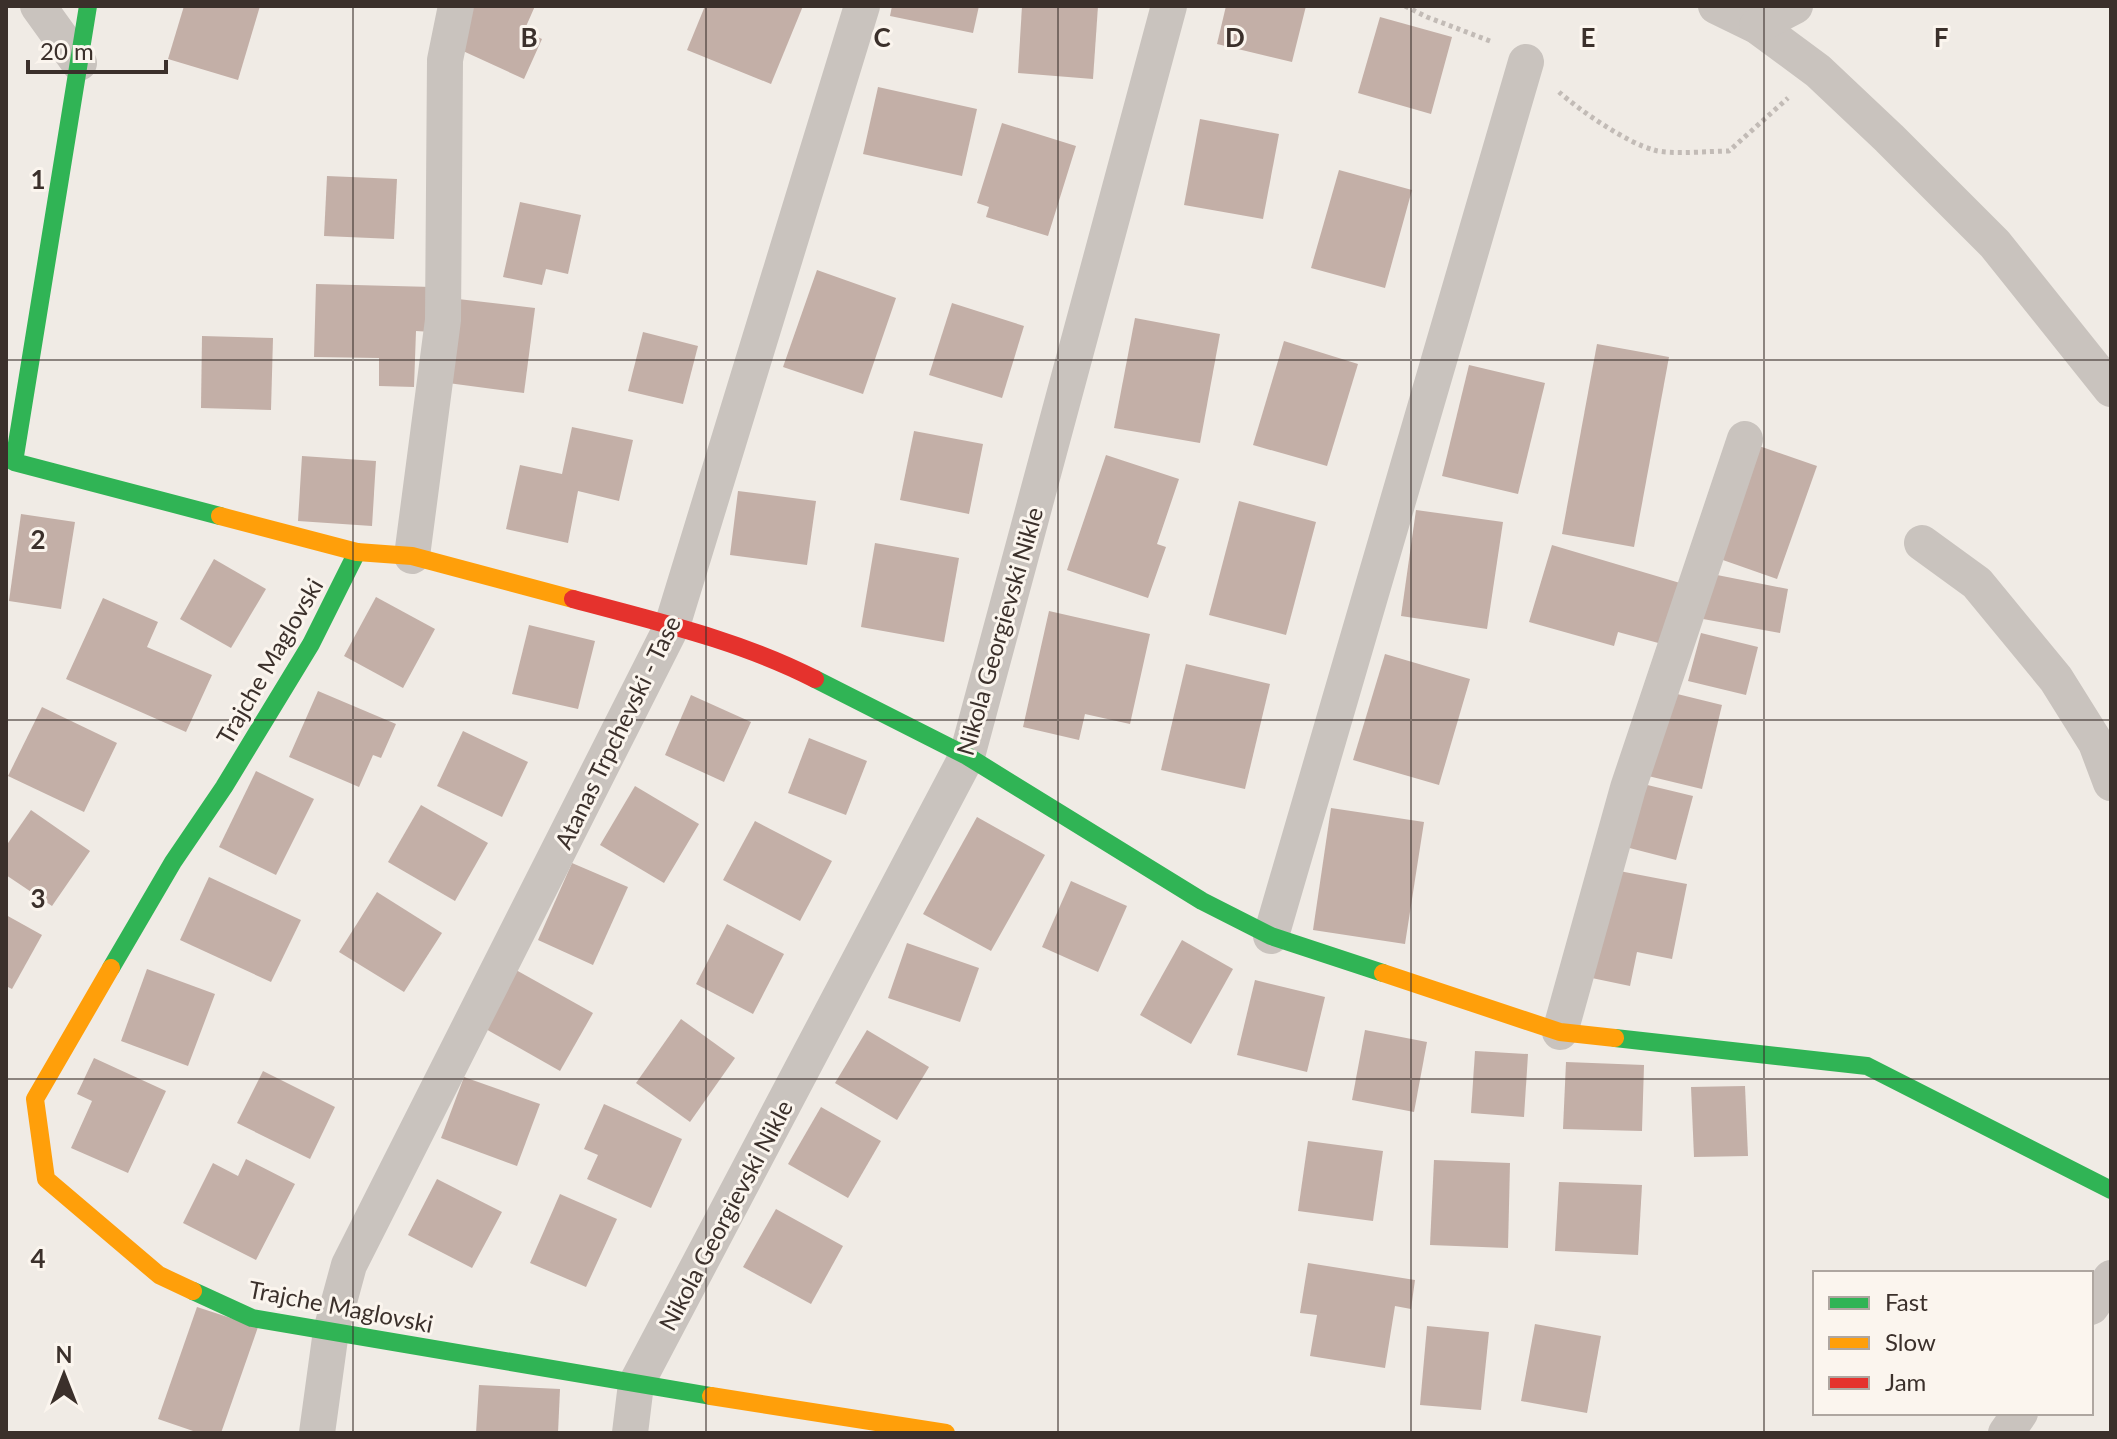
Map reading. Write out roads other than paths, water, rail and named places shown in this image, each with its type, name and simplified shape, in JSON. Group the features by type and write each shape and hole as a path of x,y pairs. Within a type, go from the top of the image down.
{"street":[{"path":"38,6 79,63"},
{"path":"88,6 14,462 357,552 412,556 672,626 780,661 967,756 1164,878 1271,936 1560,1032 1867,1066 2111,1190"},
{"path":"412,556 443,320 445,60 456,6"},
{"name":"Atanas Trpchevski - Tase","path":"317,1433 331,1331 349,1265 672,626 862,6"},
{"name":"Nikola Georgievski Nikle","path":"630,1433 636,1384 967,756 1169,6"},
{"path":"1716,6 1757,26 1818,71 1995,244 2111,389"},
{"path":"1757,26 1795,6"},
{"path":"1271,936 1526,62"},
{"path":"1560,1032 1628,788 1745,439"},
{"path":"1922,543 1977,583 2056,679 2096,743 2111,783"},
{"name":"Trajche Maglovski","path":"357,552 311,644 224,787 173,862 35,1099 46,1179 159,1275 252,1318 946,1433"},
{"path":"2093,1304 2111,1278"},
{"path":"2006,1433 2019,1415"}]}
